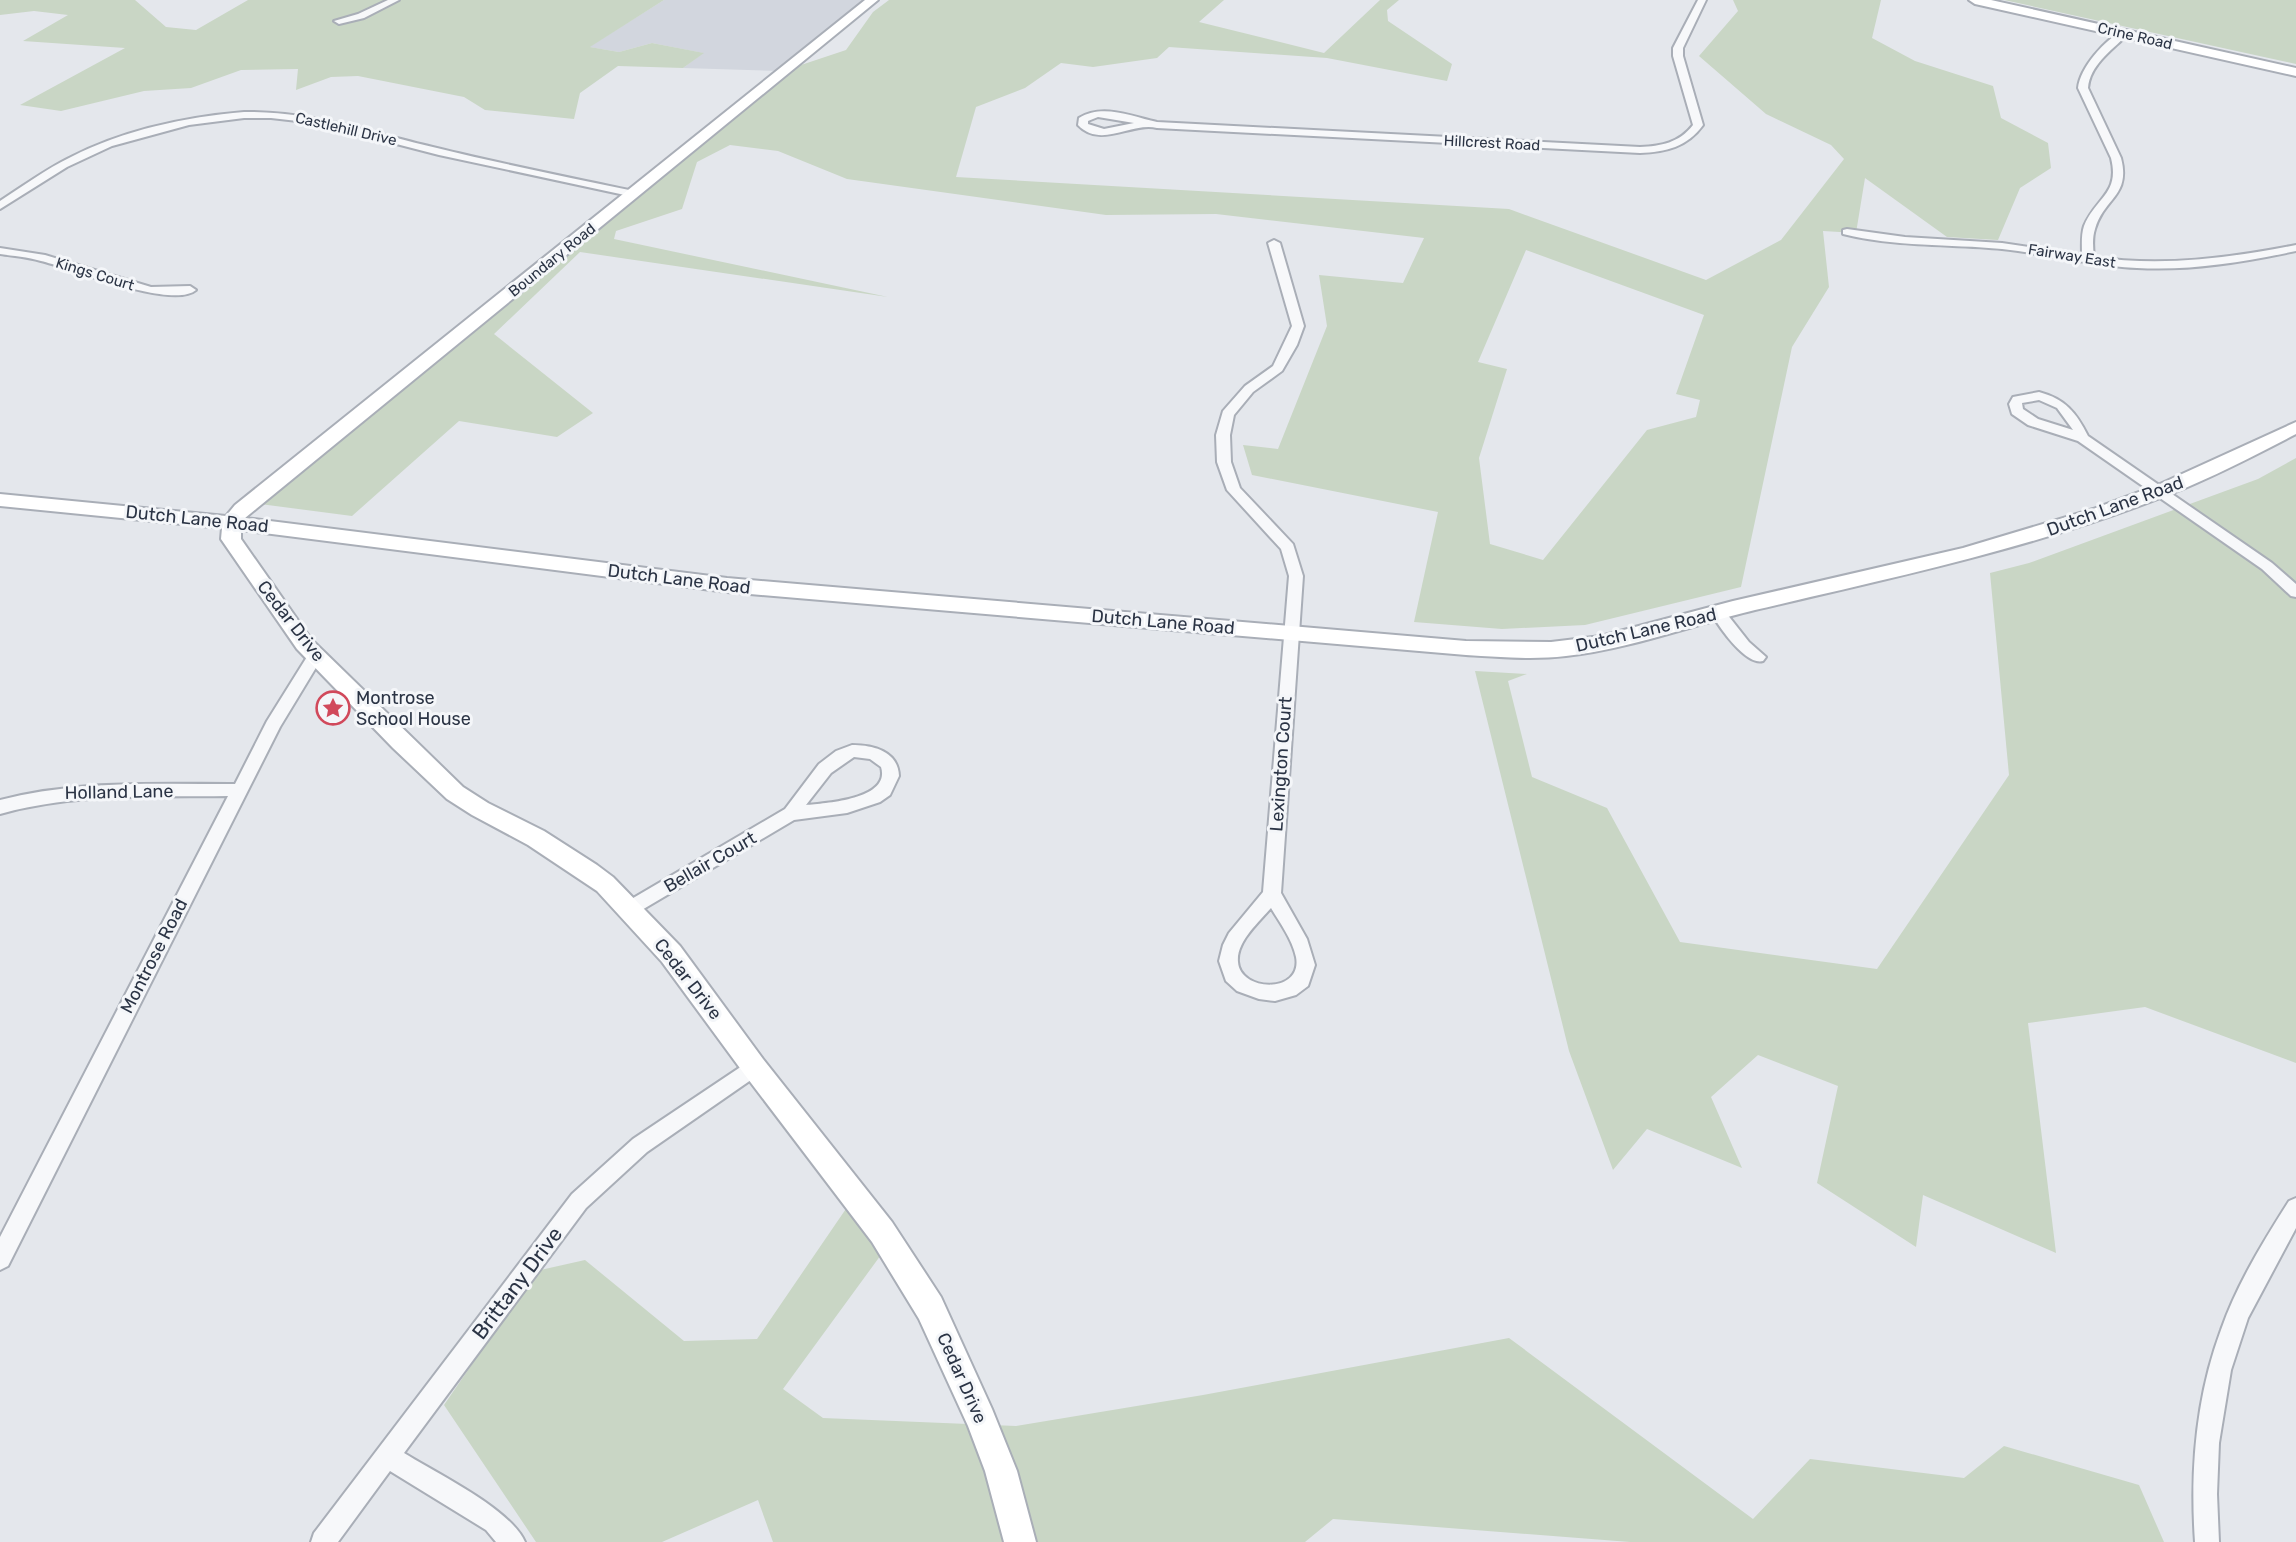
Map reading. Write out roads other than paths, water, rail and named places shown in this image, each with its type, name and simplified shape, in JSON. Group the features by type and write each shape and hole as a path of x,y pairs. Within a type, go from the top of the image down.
{"street":[{"path":"339,21 361,16 394,0"},
{"name":"Boundary Road","path":"232,521 242,509 872,0"},
{"name":"Hillcrest Road","path":"1143,123 1121,131 1102,133 1089,131 1083,125 1083,120 1087,116 1109,113 1143,123 1640,150 1670,148 1693,133 1698,125 1678,56 1678,48 1702,0"},
{"name":"Crine Road","path":"1975,0 2296,72"},
{"path":"2088,260 2090,227 2095,216 2115,193 2120,170 2083,88 2083,81 2087,72 2123,34"},
{"name":"Castlehill Drive","path":"0,206 83,154 120,140 212,118 263,115 298,117 438,152 634,194"},
{"name":"Fairway East","path":"1848,232 1880,239 2005,247 2137,265 2186,266 2230,262 2296,248"},
{"name":"Lexington Court","path":"1272,894 1296,576 1288,547 1234,490 1224,462 1223,435 1227,414 1249,389 1278,368 1291,345 1298,326 1274,243"},
{"name":"Kings Court","path":"0,251 41,257 150,291 190,290"},
{"path":"2083,438 2063,405 2039,396 2018,400 2015,404 2017,411 2026,418 2083,438 2267,566 2296,592"},
{"name":"Dutch Lane Road","path":"0,500 232,521 727,585 1466,648 1554,650 1602,643 1994,547 2086,518 2236,460 2296,427"},
{"name":"Cedar Drive","path":"232,521 231,539 237,550 315,656 401,742 455,793 480,809 536,838 589,872 630,909 671,954 754,1067 882,1232 930,1308 981,1420 1001,1471 1020,1542"},
{"path":"1718,613 1744,646 1758,657"},
{"name":"Montrose Road","path":"0,1259 240,790 294,687 315,656"},
{"name":"Bellair Court","path":"630,909 791,814 867,802 885,789 890,781 889,766 883,758 862,751 852,751 836,757 826,765 791,814"},
{"name":"Holland Lane","path":"0,807 29,798 75,792 240,790"},
{"path":"1272,894 1301,946 1306,966 1303,975 1293,987 1267,994 1247,988 1237,980 1232,972 1228,955 1232,944 1272,894"},
{"name":"Brittany Drive","path":"323,1542 594,1184 637,1147 754,1067"},
{"path":"2207,1542 2207,1457 2217,1382 2226,1345 2273,1246 2296,1208"},
{"path":"387,1456 494,1522 513,1542"}],"place":[{"name":"Montrose School House","path":"333,708"}]}
